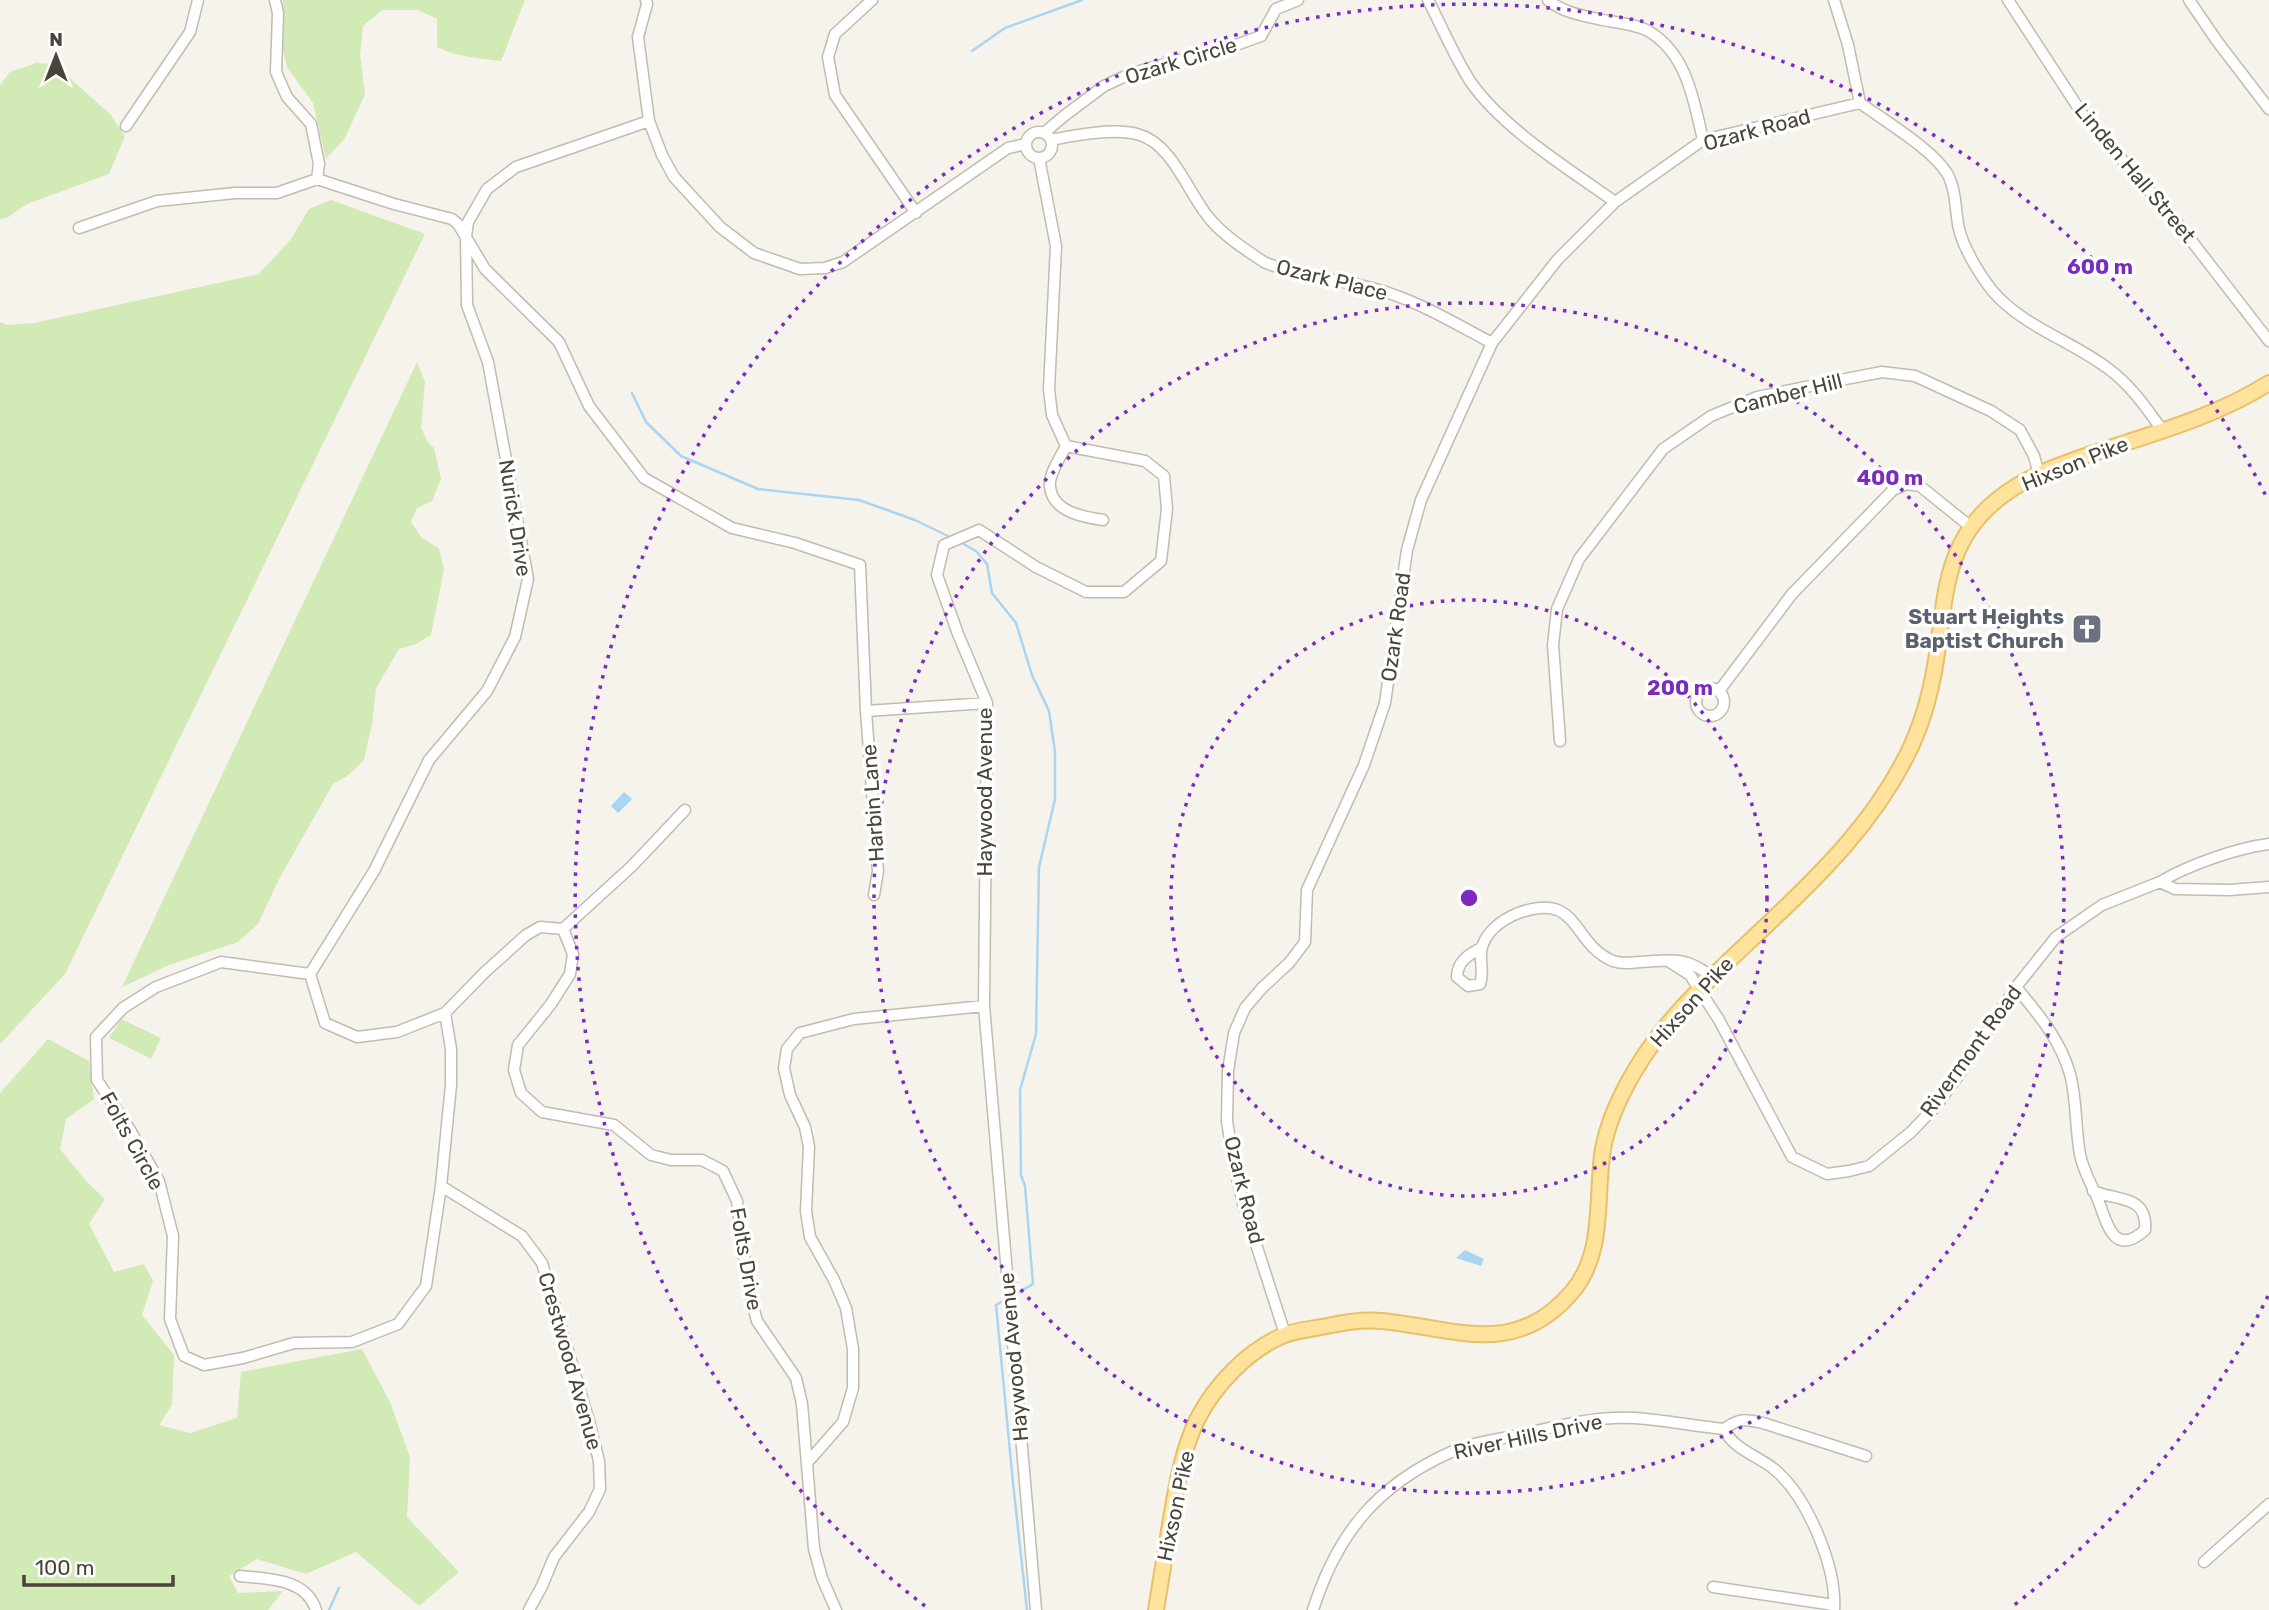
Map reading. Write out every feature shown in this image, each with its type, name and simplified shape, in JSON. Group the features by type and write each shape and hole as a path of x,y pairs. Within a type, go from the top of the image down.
{"main road":[{"name":"Hixson Pike","path":"1156,1610 1181,1464 1197,1420 1230,1374 1262,1347 1285,1334 1347,1321 1378,1320 1444,1332 1498,1335 1528,1327 1575,1289 1587,1267 1597,1234 1603,1151 1609,1124 1620,1098 1648,1050 1674,1016 1711,976 1842,852 1868,821 1894,780 1917,733 1936,663 1945,587 1954,558 1972,528 1994,502 2023,481 2039,474 2237,401 2269,383"}],"street":[{"path":"126,126 190,32 198,0"},
{"path":"275,0 278,13 276,72 287,97 311,124 319,164 317,179"},
{"path":"646,0 638,37 649,121 662,155 674,177 720,227 754,253 800,269 825,268 843,262 1008,148 1026,144"},
{"path":"872,0 835,34 828,57 835,95 916,213"},
{"path":"1274,4 1298,0"},
{"path":"1428,0 1471,82 1501,116 1553,158 1615,202"},
{"path":"1548,0 1579,15 1649,31 1662,42 1682,69 1692,89 1703,140"},
{"path":"1834,0 1848,42 1860,103 1938,160 1950,178 1957,202 1959,230 1970,257 1998,297 2019,315 2104,365 2123,380 2162,430"},
{"name":"Linden Hall Street","path":"2008,0 2083,115 2180,226 2269,341"},
{"path":"2189,0 2269,109"},
{"name":"Ozark Circle","path":"1048,137 1104,86 1132,73 1261,36 1274,4"},
{"name":"Ozark Road","path":"1285,1334 1244,1207 1234,1165 1227,1121 1228,1071 1234,1033 1245,1008 1289,963 1305,942 1307,890 1364,765 1385,703 1407,550 1421,500 1492,343 1558,259 1615,202 1703,140 1860,103"},
{"name":"Nurick Drive","path":"310,974 374,871 429,760 487,691 515,638 528,579 488,362 467,305 468,222 487,189 516,167 649,121"},
{"name":"Ozark Place","path":"1048,137 1117,132 1140,135 1154,142 1166,153 1210,220 1238,244 1268,264 1399,296 1492,343"},
{"path":"1032,134 1048,137 1050,151 1040,158 1028,152 1026,144 1032,134"},
{"path":"1040,158 1056,246 1049,389 1052,415 1066,446 1050,487 1057,502 1077,516 1103,520"},
{"path":"79,228 157,201 235,193 277,193 317,179 452,219 466,236"},
{"name":"Harbin Lane","path":"466,236 485,269 559,342 589,406 644,478 732,528 795,543 860,565 866,711 878,870 874,895"},
{"name":"Camber Hill","path":"1560,741 1553,645 1557,609 1579,559 1663,449 1711,416 1757,397 1830,382 1882,372 1915,376 1991,411 2020,430 2034,456 2039,474"},
{"name":"Haywood Avenue","path":"1036,1610 985,1006 987,703 937,575 944,545 979,530 1036,567 1086,592 1124,592 1161,561 1167,509 1164,476 1145,461 1066,446"},
{"path":"1719,691 1792,594 1894,490 1907,484 1920,486 1972,528"},
{"path":"866,711 987,703"},
{"path":"310,974 325,1023 357,1037 397,1032 445,1013 526,935 540,927 563,929 632,866 685,810"},
{"name":"Rivermont Road","path":"1670,962 1687,972 1719,1020 1792,1157 1827,1174 1849,1171 1869,1166 1911,1132 1934,1108 2016,987 2056,937 2102,905 2160,882 2176,872 2252,846 2269,844"},
{"path":"2160,882 2175,888 2229,890 2269,887"},
{"path":"1481,948 1503,919 1539,907 1557,909 1569,916 1591,943 1612,960 1628,963 1686,961 1697,965 1711,976"},
{"name":"Folts Drive","path":"563,929 573,954 570,974 551,1004 518,1045 514,1070 521,1093 542,1112 614,1125 652,1155 671,1160 702,1160 723,1171 737,1201 748,1287 757,1321 796,1378 802,1404 814,1549 822,1578 836,1610"},
{"name":"Folts Circle","path":"310,974 221,962 156,987 123,1008 96,1037 97,1080 159,1181 173,1236 170,1319 184,1356 204,1364 243,1358 294,1343 352,1342 398,1324 426,1286 451,1085 451,1049 445,1013"},
{"path":"2016,987 2052,1032 2062,1052 2072,1084 2080,1157 2093,1191 2107,1227 2120,1240 2130,1241 2145,1230 2146,1220 2141,1209 2132,1201 2093,1191"},
{"path":"807,1463 843,1422 853,1388 853,1349 846,1308 810,1237 806,1211 810,1147 805,1127 790,1096 784,1068 787,1049 800,1033 854,1018 985,1006"},
{"name":"Crestwood Avenue","path":"440,1186 522,1236 542,1263 599,1461 600,1489 589,1512 554,1557 530,1610"},
{"name":"River Hills Drive","path":"1312,1610 1332,1559 1352,1526 1380,1496 1417,1470 1454,1451 1592,1419 1633,1418 1724,1429 1735,1421 1747,1420 1866,1457"},
{"path":"1713,1587 1834,1607 1830,1568 1823,1544 1790,1483 1728,1438 1724,1429"},
{"path":"2204,1562 2269,1504"},
{"path":"240,1576 279,1580 298,1588 308,1595 316,1610"}],"green space":[{"path":"283,0 525,0 501,61 460,55 437,47 437,19 418,10 382,10 363,26 360,55 365,94 345,138 326,159 313,103 287,67 281,42"},
{"path":"36,63 54,64 110,114 125,136 109,174 27,204 7,218 0,219 0,85 10,72"},
{"path":"331,200 425,234 65,974 0,1044 0,322 7,325 34,323 259,274 291,239 309,209"},
{"path":"417,362 425,382 421,428 434,448 441,479 432,501 417,508 411,522 421,537 439,549 444,569 431,635 416,644 399,649 376,688 364,760 347,776 333,784 279,879 258,924 238,942 169,965 122,987"},
{"path":"121,1019 161,1038 151,1059 109,1038"},
{"path":"48,1039 89,1061 94,1099 66,1119 60,1149 105,1199 89,1224 114,1272 144,1264 153,1281 142,1315 174,1355 172,1405 159,1425 190,1433 237,1418 241,1372 362,1349 390,1402 410,1457 407,1517 459,1572 419,1606 356,1552 306,1574 257,1559 229,1576 238,1593 283,1591 268,1610 0,1610 0,1093"}],"water":[{"path":"624,792 632,799 618,813 611,806"},
{"path":"1465,1250 1484,1259 1481,1266 1456,1258"}],"waterway":[{"path":"972,51 1005,28 1082,0"},
{"path":"632,393 646,422 681,456 758,489 859,500 915,520 952,538"},
{"path":"958,541 976,551 987,564 992,593 1016,623 1032,675 1049,711 1055,752 1055,799 1039,867 1036,1034 1020,1090 1021,1175 1025,1186 1033,1284 1011,1297"},
{"path":"1005,1300 996,1305 1027,1610"},
{"path":"329,1610 339,1588"}],"place":[{"name":"Stuart Heights Baptist Church","path":"2087,629"}]}
